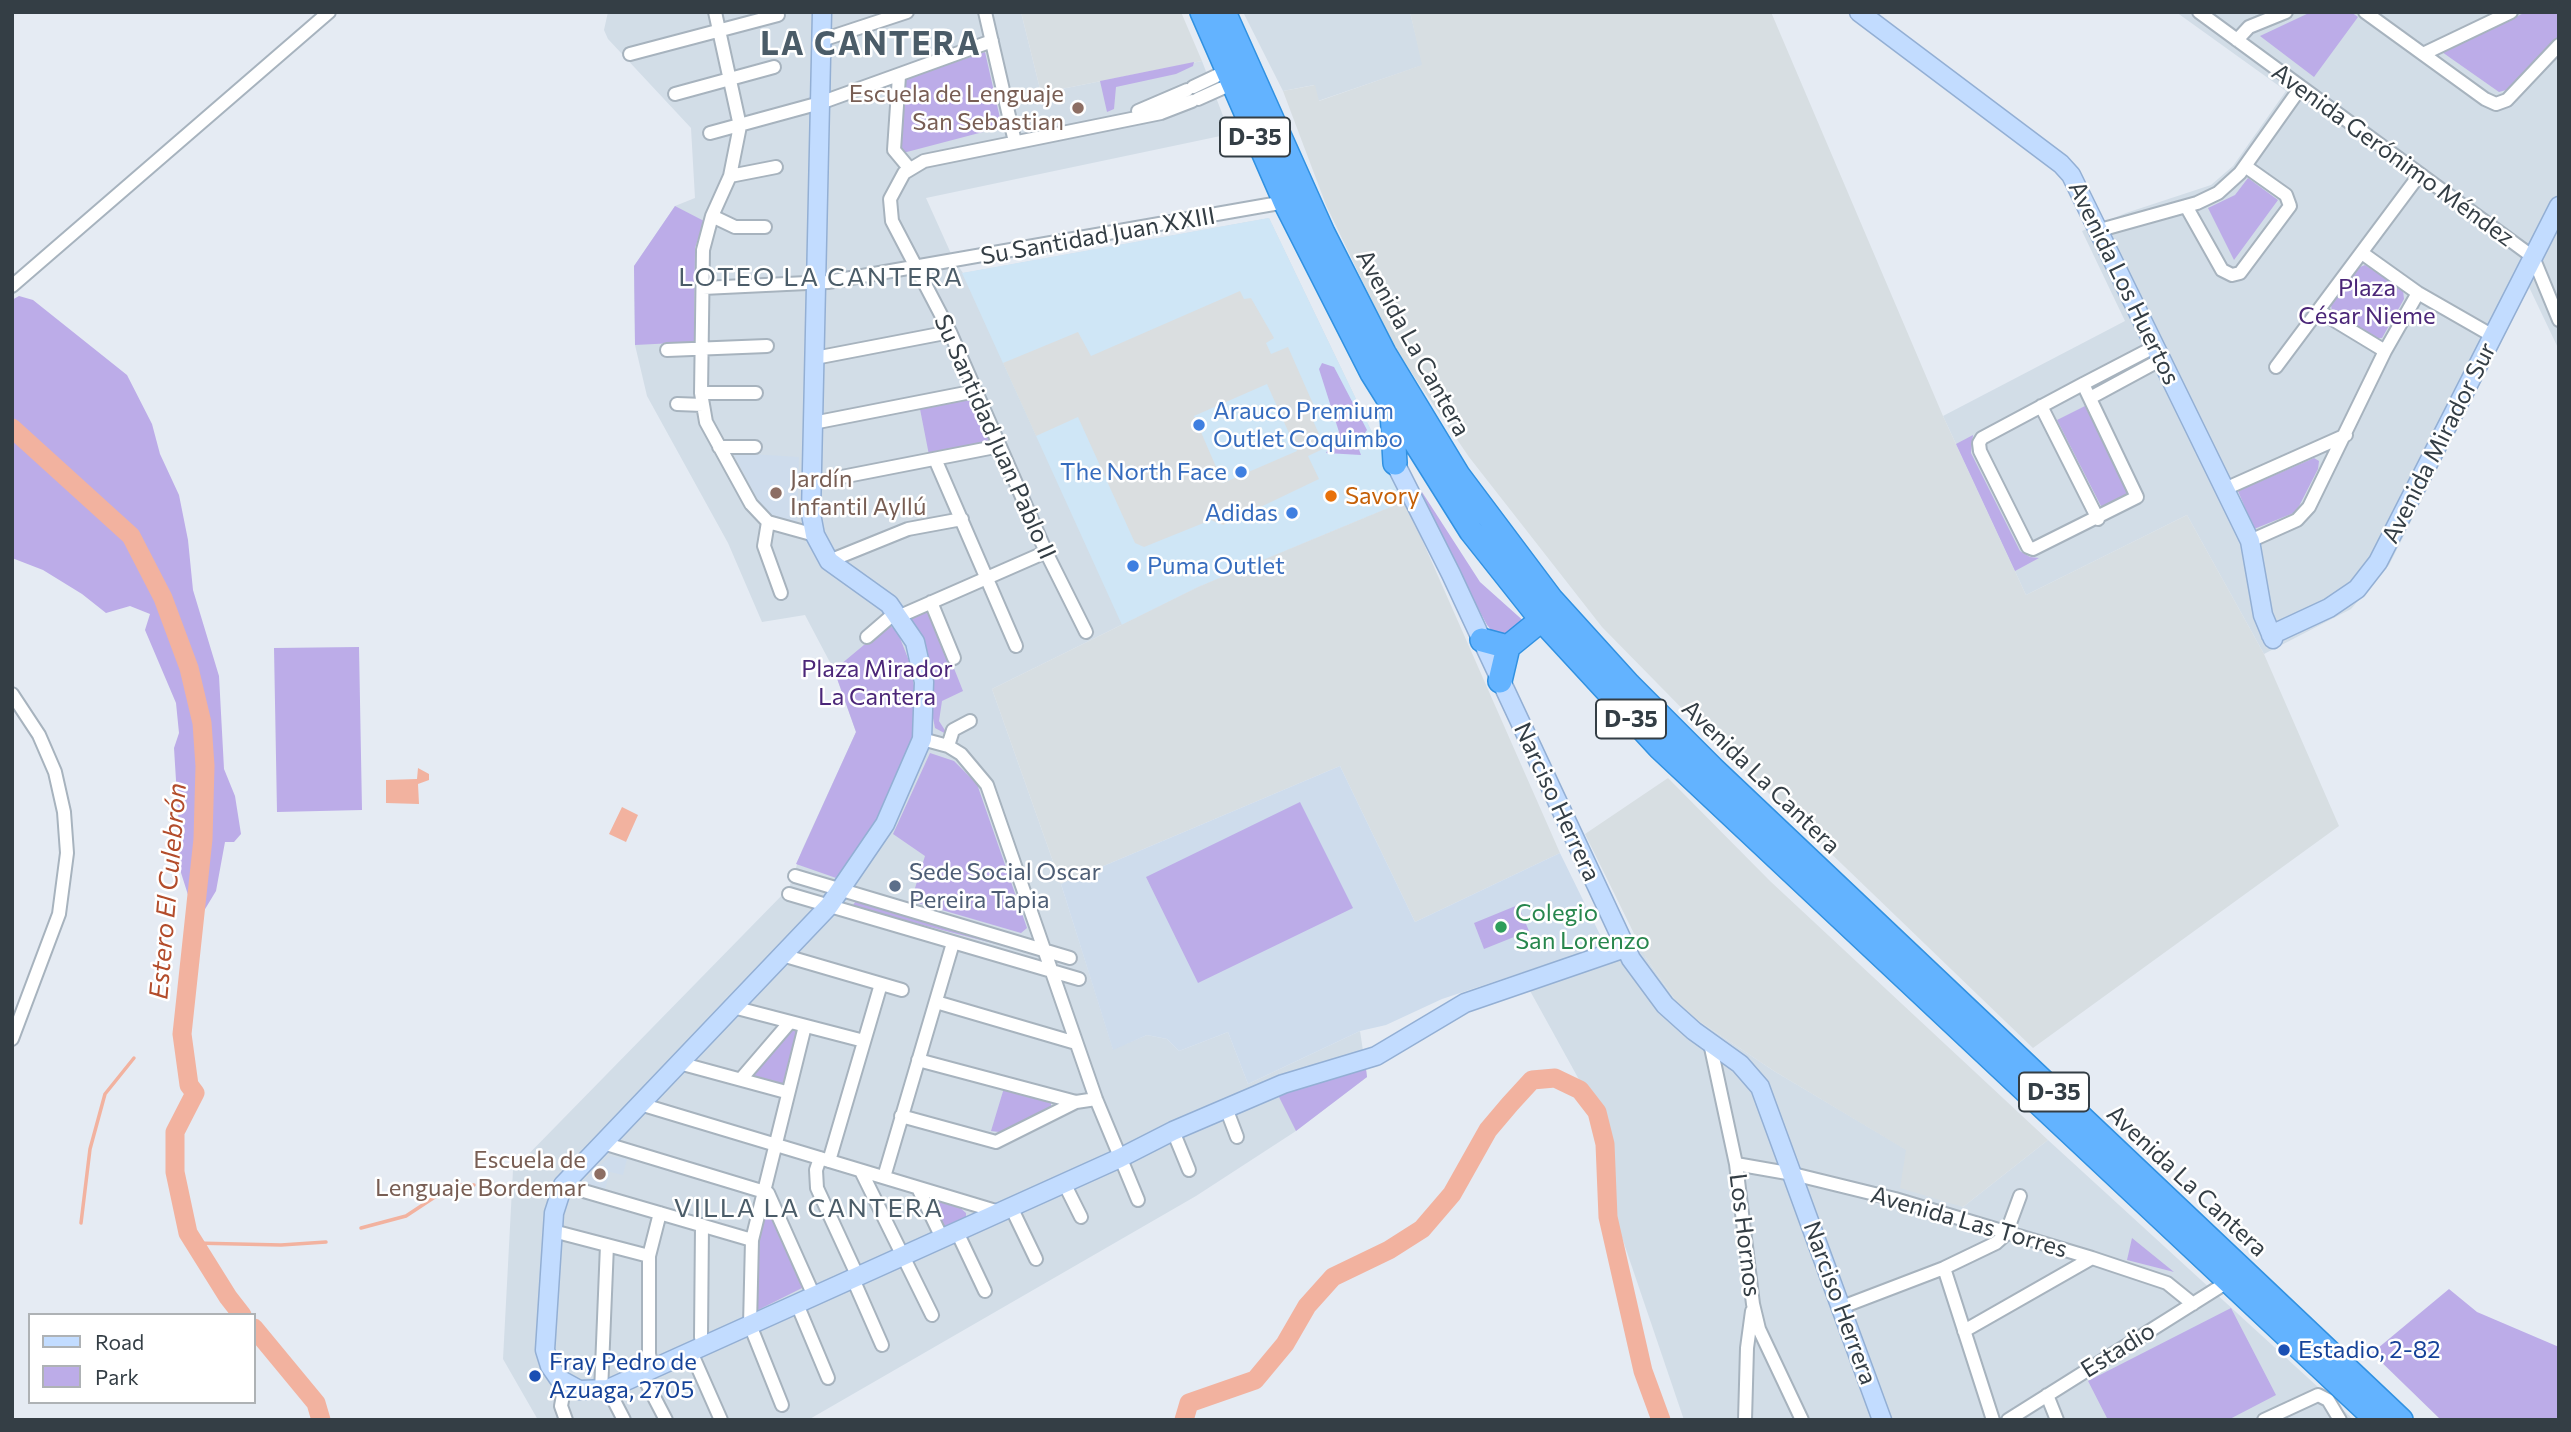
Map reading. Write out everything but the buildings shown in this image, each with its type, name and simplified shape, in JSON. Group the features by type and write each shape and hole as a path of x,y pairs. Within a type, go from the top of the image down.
{"highway":[{"name":"Avenida La Cantera","path":"1202,12 1239,73 1471,531 1546,609 1629,685 1712,768 2392,1419"},
{"name":"Avenida La Cantera","path":"1224,12 1239,73 1285,202 1337,309 1391,405 1422,438"},
{"path":"1391,405 1395,463"},
{"path":"1395,463 1398,451 1422,438"},
{"name":"Avenida La Cantera","path":"1546,609 1659,747 2229,1281 2392,1419"},
{"path":"1500,681 1508,647 1546,609"},
{"path":"1482,640 1508,647"}],"street":[{"path":"12,286 329,12"},
{"path":"715,12 740,126 730,176 712,216 703,250 702,399 706,422 751,504 768,522 815,535"},
{"path":"822,12 811,483 815,535 829,561 881,597 898,614 921,659 925,695 922,739 889,815 829,906 563,1185 556,1204 553,1231 545,1350 550,1366 565,1384 586,1392 605,1390 1226,1108 1283,1084 1368,1060 1465,1003 1625,948"},
{"path":"822,40 906,12"},
{"path":"985,12 1016,142"},
{"name":"Avenida Los Huertos","path":"1859,12 2061,164 2071,175 2227,488 2250,541 2263,615 2272,637"},
{"name":"Avenida Gerónimo Méndez","path":"2199,12 2533,257 2559,320"},
{"path":"2237,40 2249,27 2286,12"},
{"path":"2365,12 2496,104 2507,100 2559,45"},
{"path":"2423,54 2511,12"},
{"path":"630,54 778,15"},
{"path":"710,133 820,103 992,41"},
{"path":"675,94 774,67"},
{"path":"899,76 894,150 909,168 924,160 1121,118 1193,94 1239,73"},
{"path":"2100,230 2186,206 2218,193 2245,166 2301,87"},
{"path":"2186,206 2222,270 2232,275 2240,273 2290,206 2286,195 2245,166"},
{"path":"730,176 776,167"},
{"name":"Su Santidad Juan Pablo II","path":"909,168 895,185 890,206 892,221 950,332 1046,552 1086,632"},
{"path":"2276,367 2420,174"},
{"name":"Su Santidad Juan XXIII","path":"703,288 817,283 916,268 1285,202"},
{"name":"Avenida Mirador Sur","path":"2272,637 2329,608 2357,589 2364,580 2400,520 2559,206"},
{"path":"712,216 735,227 765,227"},
{"path":"2362,253 2417,293 2493,336"},
{"path":"2250,541 2302,516 2330,467 2385,351 2417,293"},
{"path":"2319,311 2385,351"},
{"path":"815,358 950,332"},
{"path":"667,350 767,346"},
{"path":"2083,384 2138,494 2135,500 2038,549 2028,547 1979,447 1982,438 2083,384 2159,353"},
{"path":"2090,398 2159,353"},
{"path":"813,423 976,391"},
{"path":"677,404 756,393"},
{"path":"2041,406 2098,519"},
{"path":"2227,488 2346,435"},
{"path":"811,483 1000,446"},
{"path":"719,447 755,447"},
{"path":"2316,448 2327,455 2330,467"},
{"path":"935,459 1016,646"},
{"name":"Narciso Herrera","path":"1395,463 1482,640 1625,948 1641,975 1665,1005 1740,1063 1760,1087 1882,1420"},
{"path":"829,561 908,529 962,519"},
{"path":"768,522 764,546 781,593"},
{"path":"867,637 898,614 1046,552"},
{"path":"930,602 954,658"},
{"path":"12,694 39,735 55,772 64,812 67,853 59,914 12,1039"},
{"path":"948,746 953,730 970,722"},
{"path":"922,739 948,746 967,758 987,785 1096,1099 1138,1200"},
{"path":"795,876 1070,958"},
{"path":"789,894 1079,979"},
{"path":"884,1177 953,943"},
{"path":"782,956 902,990"},
{"path":"881,984 824,1159 816,1170 817,1188 882,1345"},
{"path":"936,1002 1076,1043"},
{"path":"733,1007 864,1041"},
{"path":"741,1079 790,1022"},
{"path":"782,1405 750,1325 752,1240 786,1091 805,1026"},
{"name":"Los Hornos","path":"1710,1042 1719,1072 1736,1164 1753,1304 1759,1329 1802,1420"},
{"path":"918,1060 1076,1102"},
{"path":"679,1063 786,1091"},
{"path":"901,1116 996,1142 1076,1102 1096,1099"},
{"path":"640,1104 918,1188 1005,1210 1036,1259"},
{"path":"1226,1108 1237,1137"},
{"path":"1173,1131 1189,1170"},
{"path":"603,1143 768,1193 814,1296"},
{"name":"Avenida Las Torres","path":"1736,1164 1793,1174 1895,1199 2092,1258 2167,1283 2193,1304"},
{"path":"861,1171 932,1315"},
{"path":"1065,1183 1081,1217"},
{"path":"563,1185 752,1240"},
{"path":"918,1188 985,1291"},
{"path":"1842,1307 1944,1269 1996,1243 2006,1234 2020,1196"},
{"path":"660,1213 649,1256 647,1372 666,1420"},
{"path":"702,1225 701,1337 697,1349 721,1420"},
{"path":"553,1231 649,1256"},
{"path":"607,1245 605,1390 624,1420"},
{"path":"1964,1331 2092,1258"},
{"path":"1944,1269 1993,1420"},
{"name":"Estadio","path":"2008,1420 2229,1281"},
{"path":"797,1304 828,1378"},
{"path":"1745,1420 1747,1348 1753,1304"},
{"path":"565,1384 561,1406 566,1420"},
{"path":"2047,1395 2057,1420"},
{"path":"2264,1420 2318,1395 2328,1400 2340,1420"}],"shaded area":[{"path":"608,12 1021,12 1041,93 1202,61 1230,134 926,198 953,258 963,273 1269,218 1405,501 1198,587 992,689 1061,884 1113,1049 1147,1035 1167,1039 1179,1051 1228,1032 1248,1084 1360,1031 1367,1077 1296,1131 1196,1196 808,1420 538,1420 503,1359 513,1170 789,888 802,850 856,732 834,670 805,615 762,622 728,543 647,396 635,345 634,266 675,206 695,198 691,128 608,39 604,30"},
{"path":"1021,12 1181,12 1202,61 1041,93"},
{"path":"1243,12 1410,12 1423,65 1318,101 1314,85 1283,91"},
{"path":"1410,12 1771,12 1943,416 2026,595 2187,515 2264,654 2339,826 2033,1048 1710,737 1602,627 1469,457 1394,347 1326,205 1283,91 1315,85 1319,101 1422,65"},
{"path":"2176,12 2559,12 2559,350 2529,287 2389,565 2351,609 2264,654 2187,515 2026,595 1943,416 2125,321 2082,231 2126,213 2211,185 2233,166 2286,91"},
{"name":"Arauco Premium Outlet Coquimbo","path":"1269,218 1405,501 1198,587 1122,625 962,273"},
{"path":"1240,291 1244,299 1251,298 1274,338 1266,343 1271,354 1288,347 1314,406 1308,409 1325,448 1308,456 1319,479 1223,525 1211,520 1144,547 1135,543 1078,417 1036,436 1003,363 1078,332 1091,356","holes":["1267,384 1297,451 1223,483 1194,416"]},
{"name":"Jardín Infantil Ayllú","path":"733,453 799,457 797,525 770,515 759,502"},
{"path":"1405,501 1560,853 1415,922 1340,766 1061,884 992,689 1198,587"},
{"name":"Colegio San Lorenzo","path":"1340,766 1415,922 1560,853 1605,945 1442,999 1386,1025 1360,1031 1248,1084 1228,1032 1179,1051 1167,1039 1147,1035 1113,1050 1061,884"},
{"path":"418,768 429,774 429,780 418,784 419,804 386,803 386,780 417,779"},
{"path":"1668,778 1770,881 2048,1140 1963,1207 1900,1188 1906,1150 1774,1071 1682,1010 1646,958 1585,834"},
{"path":"622,807 638,815 626,842 609,834"},
{"path":"1644,950 1646,958 1682,1010 1774,1071 1907,1150 1963,1207 2048,1140 2354,1420 1684,1420 1614,1214 1605,1110 1582,1085 1529,989"},
{"name":"Escuela de Lenguaje Bordemar","path":"610,1156 627,1159 623,1175 610,1172 605,1189 582,1182"}],"green space":[{"path":"2311,12 2351,12 2358,17 2314,77 2260,36"},
{"path":"2526,12 2559,12 2559,37 2506,90 2499,92 2442,52"},
{"path":"985,52 1002,127 903,153 900,145 903,80"},
{"path":"1194,62 1193,66 1176,74 1116,87 1114,109 1107,112 1100,81"},
{"path":"2248,178 2278,200 2234,260 2208,208 2235,195"},
{"path":"675,206 704,221 695,248 694,342 635,345 634,266"},
{"name":"Plaza César Nieme","path":"2365,265 2403,290 2404,299 2382,338 2374,338 2332,312 2331,305 2360,267"},
{"path":"19,296 33,300 127,375 152,424 160,454 179,495 188,540 193,590 219,676 224,769 235,796 241,834 234,842 225,842 216,891 193,929 189,898 176,857 180,845 174,748 179,733 176,703 145,630 150,614 130,606 106,613 82,594 43,570 12,558 12,300"},
{"path":"1322,363 1334,367 1367,430 1357,444 1361,455 1326,453 1339,432 1319,369"},
{"path":"970,395 991,442 929,455 920,409"},
{"path":"2085,406 2131,495 2103,510 2057,420"},
{"path":"1973,435 1971,453 2020,551 2030,557 2039,558 2015,571 1956,444"},
{"path":"2314,458 2319,461 2318,469 2296,512 2254,529 2238,491"},
{"path":"1422,492 1480,582 1527,624 1502,643 1487,625 1416,493"},
{"path":"930,608 963,691 942,701 939,721 948,735 935,728 915,628 909,616"},
{"name":"Plaza Mirador La Cantera","path":"889,624 898,633 911,666 916,699 915,733 902,781 839,879 796,864 856,732 834,670"},
{"path":"359,647 362,810 277,812 274,648"},
{"path":"930,753 954,761 977,784 1027,928 1021,933 911,901 925,856 893,834"},
{"path":"1300,802 1353,908 1198,983 1146,877"},
{"path":"856,901 1035,954 857,908 853,905"},
{"name":"Colegio San Lorenzo","path":"1518,905 1529,931 1484,949 1474,923"},
{"path":"793,1027 800,1028 783,1086 749,1077"},
{"path":"1366,1069 1367,1077 1296,1131 1277,1093"},
{"path":"1004,1088 1051,1102 1051,1110 1007,1133 991,1131"},
{"path":"930,1199 959,1207 966,1213 966,1218 942,1228"},
{"path":"767,1205 806,1286 754,1312 758,1233 763,1207"},
{"path":"2132,1238 2174,1272 2127,1260"},
{"path":"2449,1289 2477,1312 2559,1347 2559,1420 2441,1420 2372,1353"},
{"path":"2231,1308 2276,1395 2228,1420 2108,1420 2088,1381"}],"waterway":[{"name":"Estero El Culebrón","path":"12,428 131,536 163,598 189,668 202,723 205,766 203,839 182,1034 189,1085 195,1093 175,1132 175,1172 188,1233 240,1313"},
{"path":"81,1223 90,1149 105,1094 134,1058"},
{"name":"Estero El Culebrón","path":"1184,1420 1189,1403 1255,1380 1285,1344 1307,1306 1333,1277 1389,1250 1422,1229 1452,1194 1488,1130 1510,1104 1532,1080 1555,1078 1580,1090 1597,1112 1605,1144 1608,1217 1643,1371 1661,1420"},
{"path":"361,1228 406,1216 453,1185 474,1185"},
{"path":"194,1243 281,1245 326,1242"},
{"name":"Estero El Culebrón","path":"256,1330 316,1403 321,1420"}],"place":[{"name":"Escuela de Lenguaje San Sebastian","path":"1078,108"},
{"name":"Arauco Premium Outlet Coquimbo","path":"1199,425"},
{"name":"The North Face","path":"1241,472"},
{"name":"Jardín Infantil Ayllú","path":"776,493"},
{"name":"Savory","path":"1331,496"},
{"name":"Adidas","path":"1292,513"},
{"name":"Puma Outlet","path":"1133,566"},
{"name":"Sede Social Oscar Pereira Tapia","path":"895,886"},
{"name":"Colegio San Lorenzo","path":"1501,927"},
{"name":"Escuela de Lenguaje Bordemar","path":"600,1174"},
{"name":"Estadio, 2-82","path":"2284,1350"},
{"name":"Fray Pedro de Azuaga, 2705","path":"535,1376"}],"district":[{"name":"LA CANTERA","path":"871,44"},
{"name":"LOTEO LA CANTERA","path":"821,277"},
{"name":"VILLA LA CANTERA","path":"809,1208"}]}
